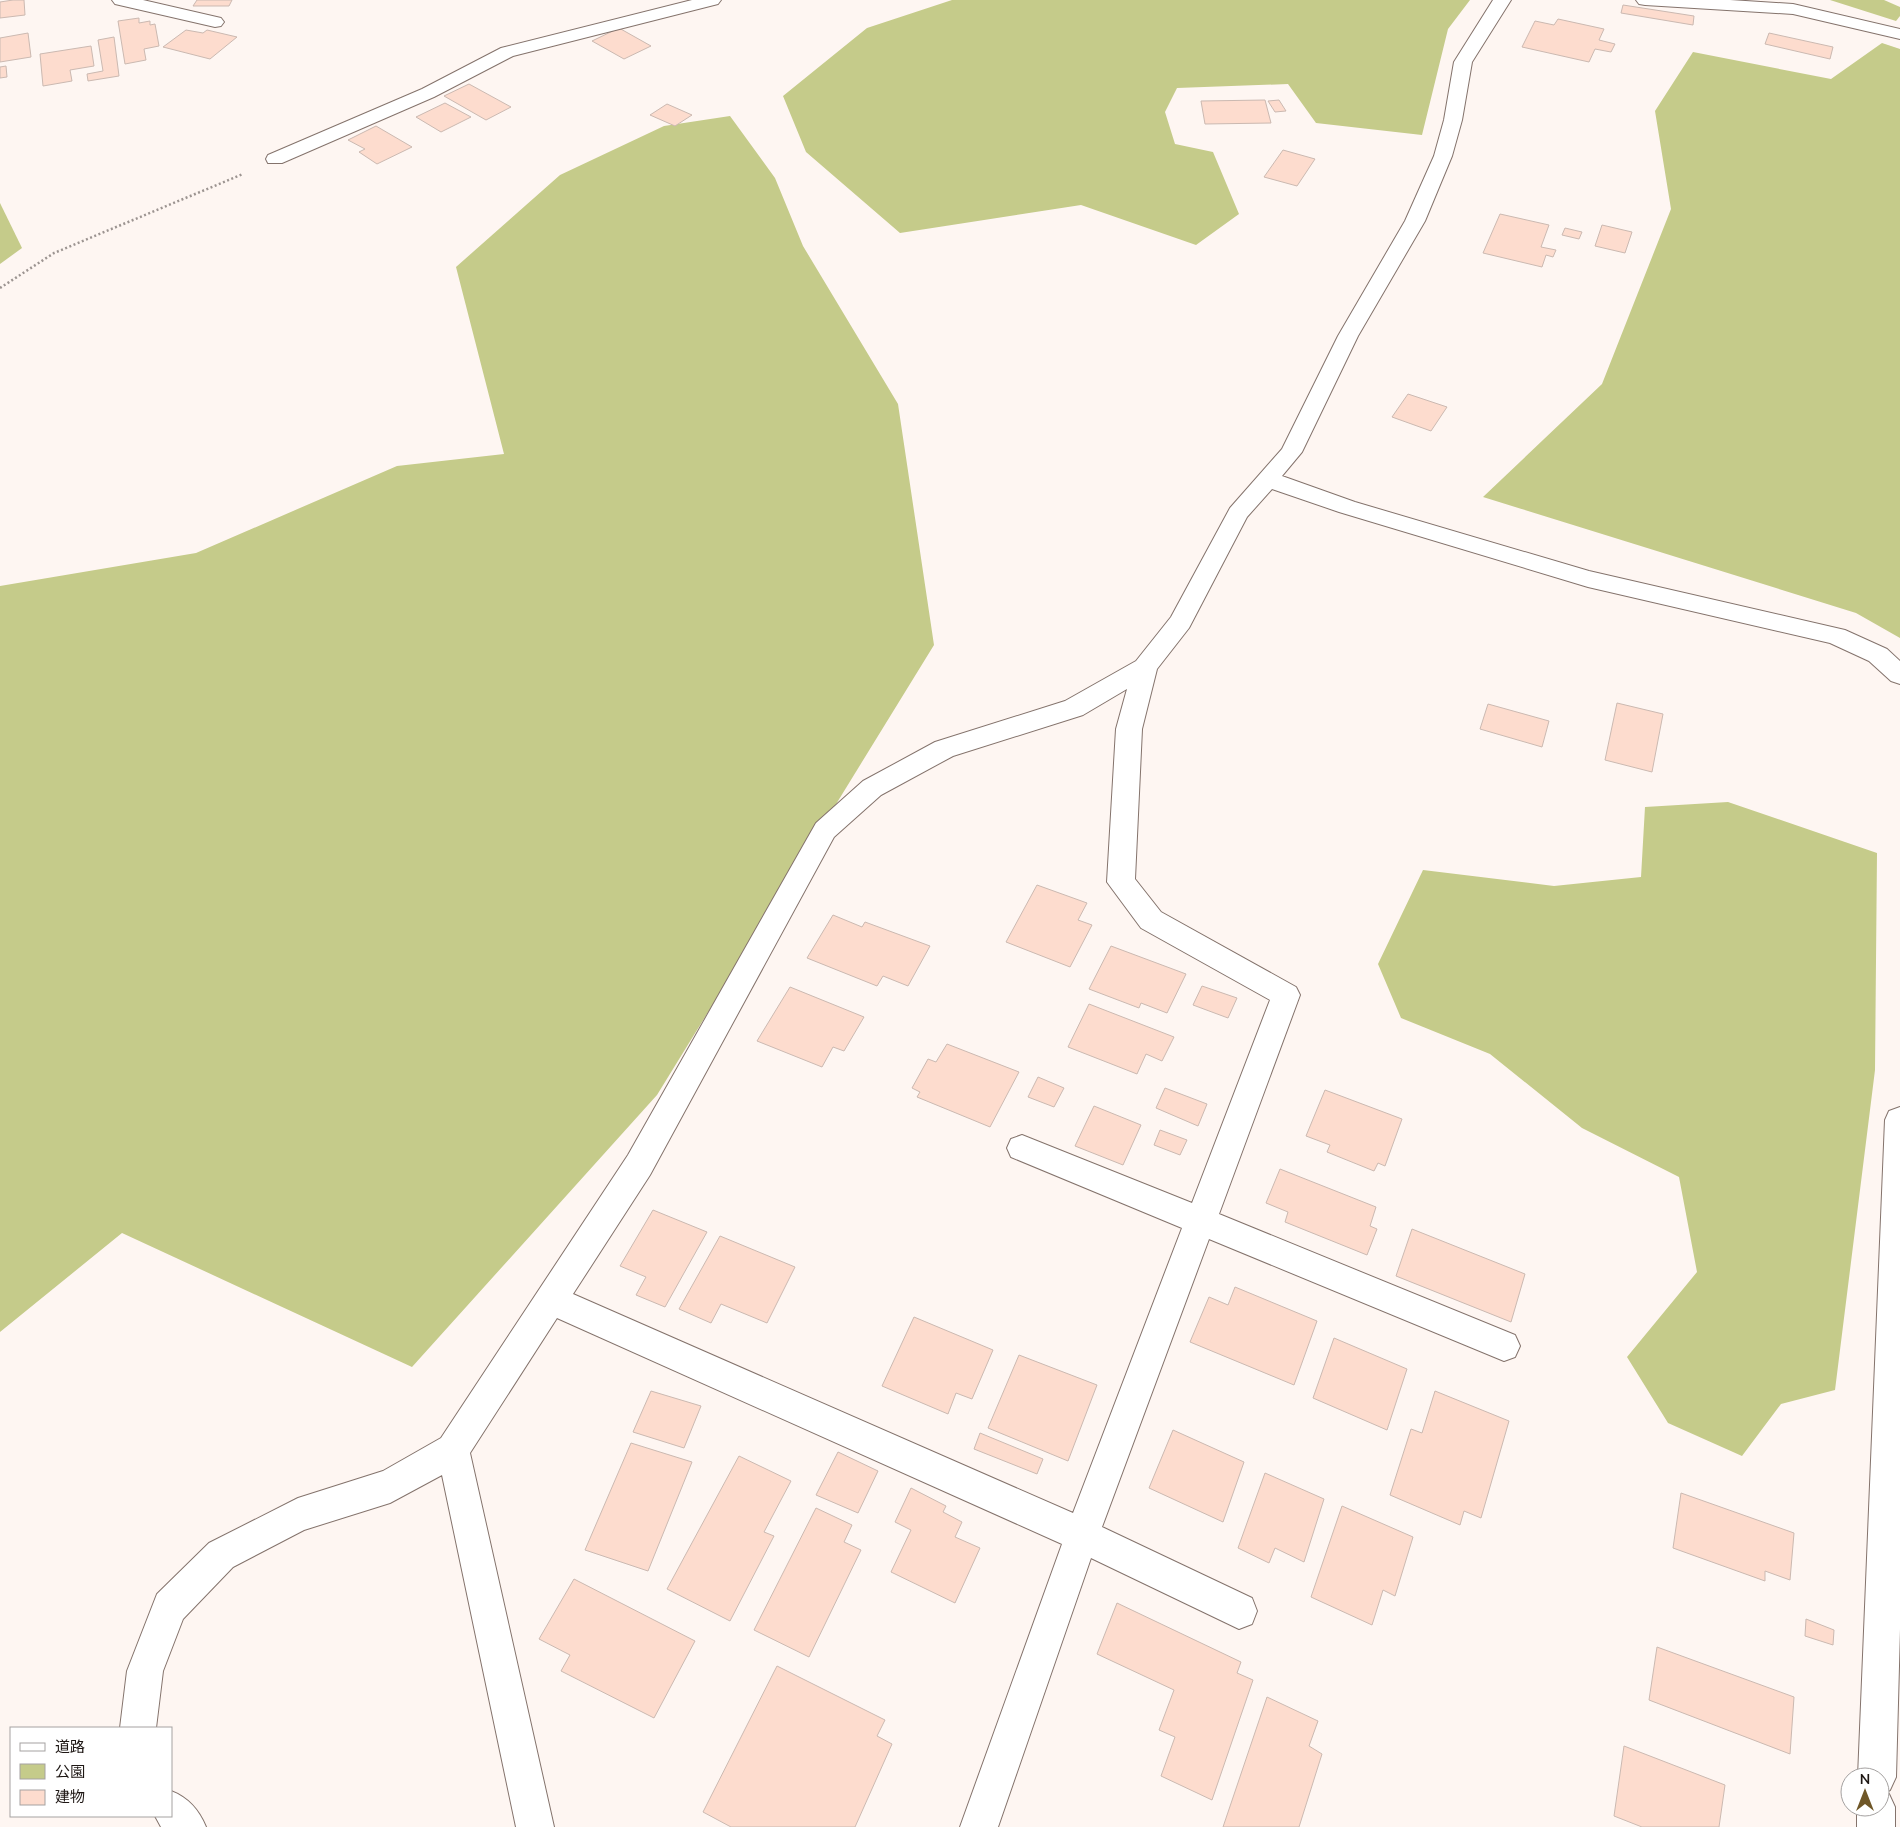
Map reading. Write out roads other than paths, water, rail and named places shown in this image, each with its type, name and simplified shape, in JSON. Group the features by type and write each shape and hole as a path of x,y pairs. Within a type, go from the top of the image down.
{"street":[{"path":"121,0 215,22"},
{"path":"275,159 428,93 506,52 712,0"},
{"path":"138,1727 145,1671 170,1607 221,1555 298,1515 390,1486 453,1450 639,1165 825,830 872,788 944,748 1074,708 1145,667 1180,622 1238,513 1290,452 1348,336 1415,221 1443,156 1453,120 1463,62 1502,0"},
{"path":"1644,0 1793,9 1900,34"},
{"path":"1267,479 1347,507 1588,579 1836,636 1878,655 1900,675"},
{"path":"979,1827 1082,1535 1286,995 1151,920 1121,882 1129,729 1145,667"},
{"path":"1877,1767 1900,1120"},
{"path":"1022,1148 1504,1346"},
{"path":"551,1300 1082,1535 1238,1611"},
{"path":"453,1450 535,1827"},
{"path":"172,1811 187,1827"}]}
